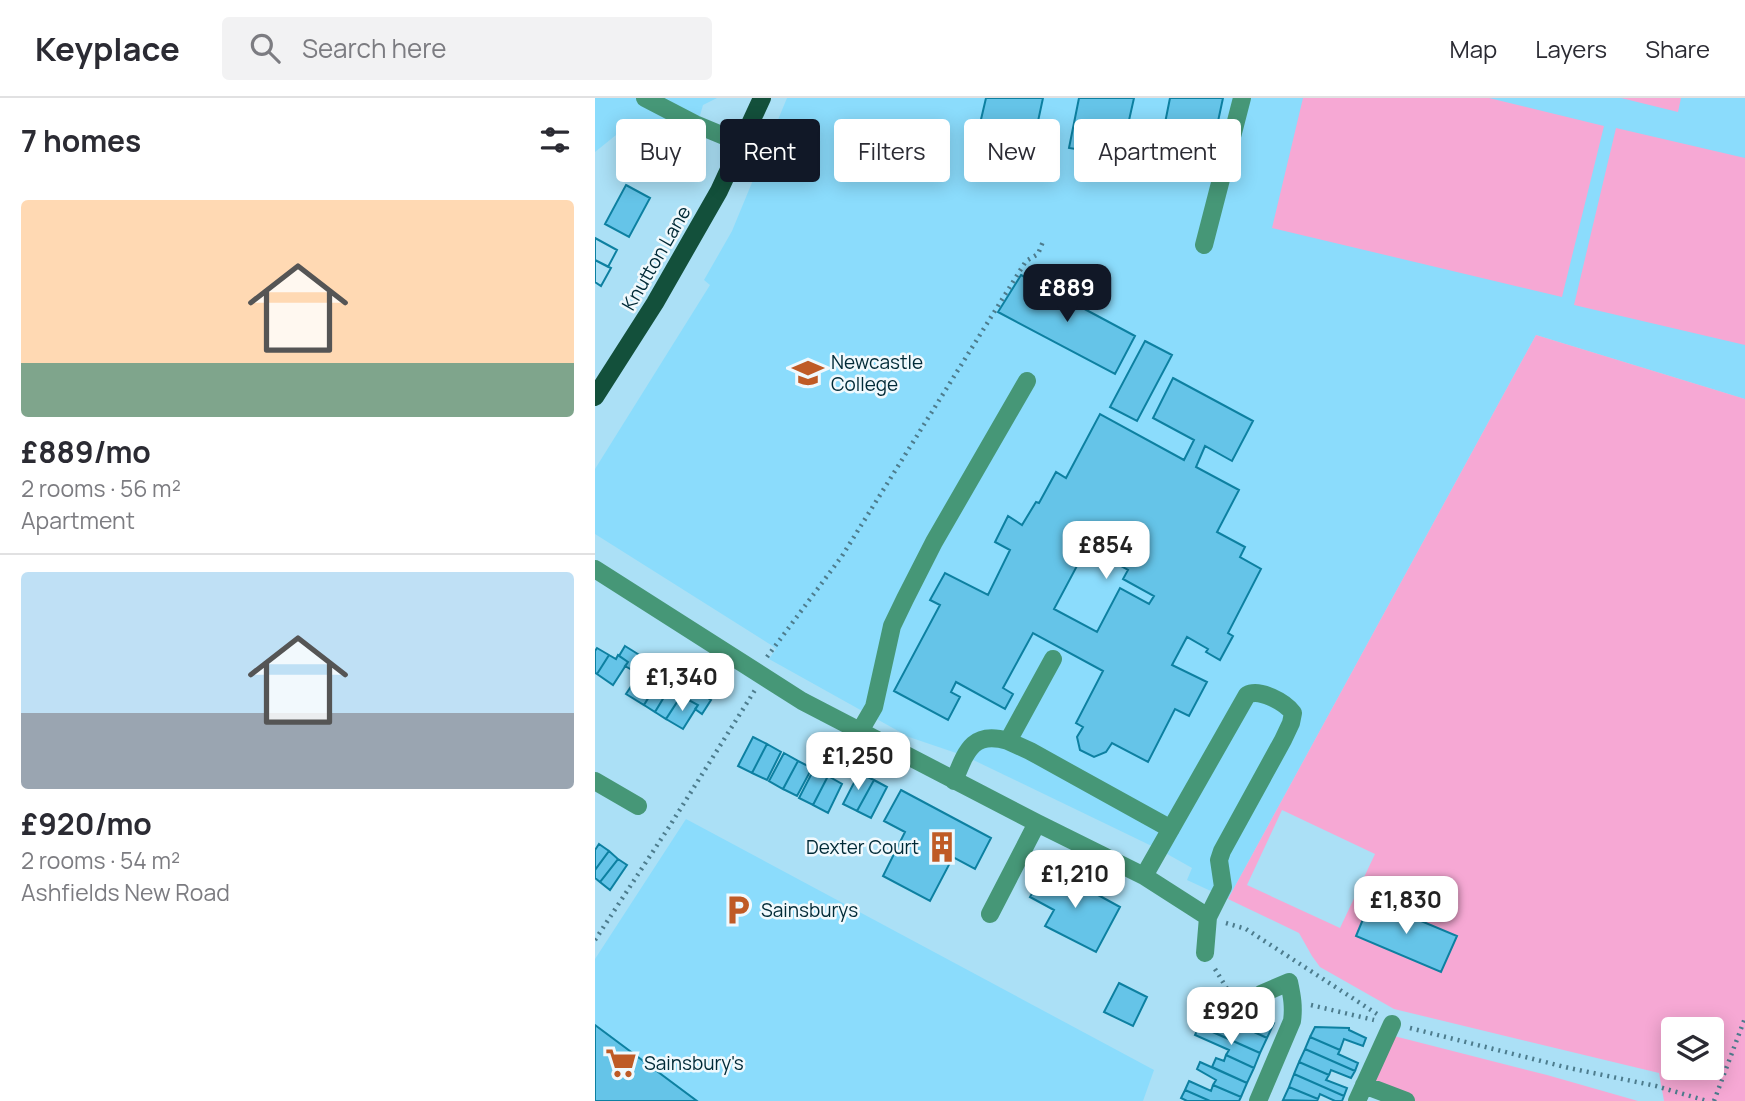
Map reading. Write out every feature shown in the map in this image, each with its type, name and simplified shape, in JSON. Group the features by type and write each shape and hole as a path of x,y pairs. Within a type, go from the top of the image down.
{"main road":[{"name":"Knutton Lane","path":"752,119 762,98"},
{"name":"Knutton Lane","path":"595,397 667,283 723,182"}],"street":[{"path":"645,98 720,134"},
{"path":"1204,245 1242,98"},
{"path":"860,731 874,707 892,626 934,542 1027,382"},
{"path":"595,569 803,701 954,781 1144,876 1208,917"},
{"path":"1008,741 1053,659"},
{"path":"1144,876 1247,695 1256,691 1290,708 1293,713 1291,723 1283,740 1222,851 1219,860 1223,887 1208,917 1205,953"},
{"path":"954,781 965,756 973,746 983,738 996,738 1030,751 1171,829"},
{"path":"595,781 638,806"},
{"path":"990,915 1037,823"},
{"path":"1258,1101 1293,1021 1289,982 1261,994"},
{"path":"1392,1024 1360,1093 1406,1101"}],"path":[{"path":"595,940 764,676 765,660 842,556 1025,261 1038,254 1044,239"},
{"path":"1293,1001 1459,1039 1569,1068 1656,1086 1707,1101"},
{"path":"1714,1101 1745,1018"}],"shaded area":[{"path":"595,98 717,98 703,105 699,119 616,119 616,135 595,152"},
{"path":"787,98 1745,98 1745,399 1536,335 1228,899 1187,880 1192,868 1160,850 965,756 909,737 769,659 776,649 771,645 595,534 595,469 710,285 704,280 732,231 752,182 820,182 820,119 778,119"},
{"path":"1303,98 1489,98 1604,126 1562,297 1272,228"},
{"path":"1621,98 1681,98 1678,112"},
{"path":"1616,128 1745,158 1745,345 1574,305"},
{"path":"1536,335 1745,399 1745,1101 1664,1101 1659,1073 1394,1009 1320,967 1299,933 1228,899","holes":["1282,810 1375,854 1340,928 1247,885","1371,900 1456,936 1441,972 1357,936"]},
{"name":"Sainsburys","path":"686,819 1154,1070 1143,1101 595,1101 595,959"},
{"path":"1394,1036 1638,1101 1415,1101 1373,1085"}],"building":[{"path":"986,98 1043,98 1038,119 981,119"},
{"path":"1079,98 1134,98 1129,119 1075,119"},
{"path":"1170,98 1223,98 1219,119 1166,119"},
{"path":"1074,123 1074,149 1069,148"},
{"path":"626,185 650,198 629,237 605,224"},
{"path":"595,238 617,250 608,267 595,260"},
{"path":"595,238 617,250 608,267 595,260"},
{"path":"595,260 611,268 601,286 595,282"},
{"path":"595,260 611,268 601,286 595,282"},
{"path":"1021,275 1135,336 1115,374 998,312"},
{"path":"1145,341 1172,355 1137,421 1110,407"},
{"path":"1173,378 1253,421 1232,461 1205,446 1196,467 1239,490 1217,532 1245,547 1240,557 1261,569 1228,633 1233,636 1220,660 1206,652 1208,649 1187,637 1172,665 1207,682 1189,716 1175,709 1148,762 1112,743 1106,752 1094,757 1080,750 1077,737 1083,727 1076,723 1103,671 1033,633 1003,688 1013,694 1005,709 956,682 951,692 960,697 948,720 894,691 940,605 930,600 945,573 988,595 1010,550 995,542 1008,516 1022,525 1036,502 1039,503 1056,472 1066,478 1100,414 1184,460 1194,440 1153,418","holes":["1087,547 1128,570 1123,579 1154,596 1149,604 1120,588 1097,632 1054,609"]},
{"path":"625,646 641,656 632,670 625,666 628,662 619,656"},
{"path":"597,648 609,655 597,674 595,651"},
{"path":"609,655 616,659 618,655 628,662 613,685 597,674"},
{"path":"641,656 656,665 650,675 642,670 638,674 632,670"},
{"path":"642,670 651,676 649,680 656,685 644,705 626,694"},
{"path":"656,685 667,692 655,712 644,705"},
{"path":"695,690 711,700 702,714 695,709 698,705 689,700"},
{"path":"667,692 679,699 666,719 655,712"},
{"path":"679,699 685,703 687,699 698,705 683,729 666,719"},
{"path":"753,737 767,744 752,773 738,766"},
{"path":"767,744 781,752 767,780 752,773"},
{"path":"784,753 798,761 783,789 769,781"},
{"path":"798,761 812,768 797,796 783,789"},
{"path":"814,769 828,776 813,805 799,798"},
{"path":"859,773 874,780 857,811 843,804"},
{"path":"828,776 842,784 828,813 813,805"},
{"path":"874,780 887,787 871,818 857,811"},
{"name":"Dexter Court","path":"901,790 991,838 975,869 953,857 930,901 883,876 905,832 884,821"},
{"path":"599,844 609,851 595,870 595,850"},
{"path":"609,851 618,859 600,882 595,878 595,870"},
{"path":"618,859 627,865 610,890 600,882"},
{"path":"1047,867 1120,907 1096,952 1045,926 1054,910 1030,897"},
{"path":"1371,900 1457,936 1441,972 1356,936"},
{"path":"1119,983 1147,997 1133,1026 1104,1012"},
{"path":"1218,998 1274,1023 1267,1038 1239,1025 1242,1020 1215,1003"},
{"path":"1217,1023 1236,1032 1239,1025 1267,1038 1260,1053 1213,1032"},
{"name":"Sainsbury's","path":"595,1025 697,1101 595,1101"},
{"path":"1199,1026 1260,1053 1254,1068 1226,1055 1229,1050 1195,1035"},
{"path":"1315,1027 1349,1028 1366,1038 1363,1046 1344,1039 1340,1050 1310,1037"},
{"path":"1310,1037 1340,1050 1338,1054 1358,1063 1355,1071 1305,1049"},
{"path":"1305,1049 1355,1071 1351,1078 1331,1070 1329,1075 1299,1062"},
{"path":"1226,1055 1254,1068 1247,1083 1212,1067 1216,1058 1224,1061"},
{"path":"1200,1062 1247,1083 1241,1097 1213,1085 1216,1080 1197,1069"},
{"path":"1299,1062 1329,1075 1326,1080 1347,1088 1344,1096 1294,1074"},
{"path":"1294,1074 1344,1096 1342,1101 1335,1101 1320,1094 1318,1099 1289,1087"},
{"path":"1189,1081 1211,1091 1213,1085 1241,1097 1239,1101 1210,1101 1185,1090"},
{"path":"1289,1087 1318,1099 1283,1100"},
{"path":"1185,1090 1210,1101 1187,1101 1181,1098"}],"place":[{"name":"Newcastle College","path":"808,373"},
{"name":"Dexter Court","path":"942,847"},
{"name":"Sainsburys","path":"738,910"},
{"name":"Sainsbury's","path":"621,1063"}]}
